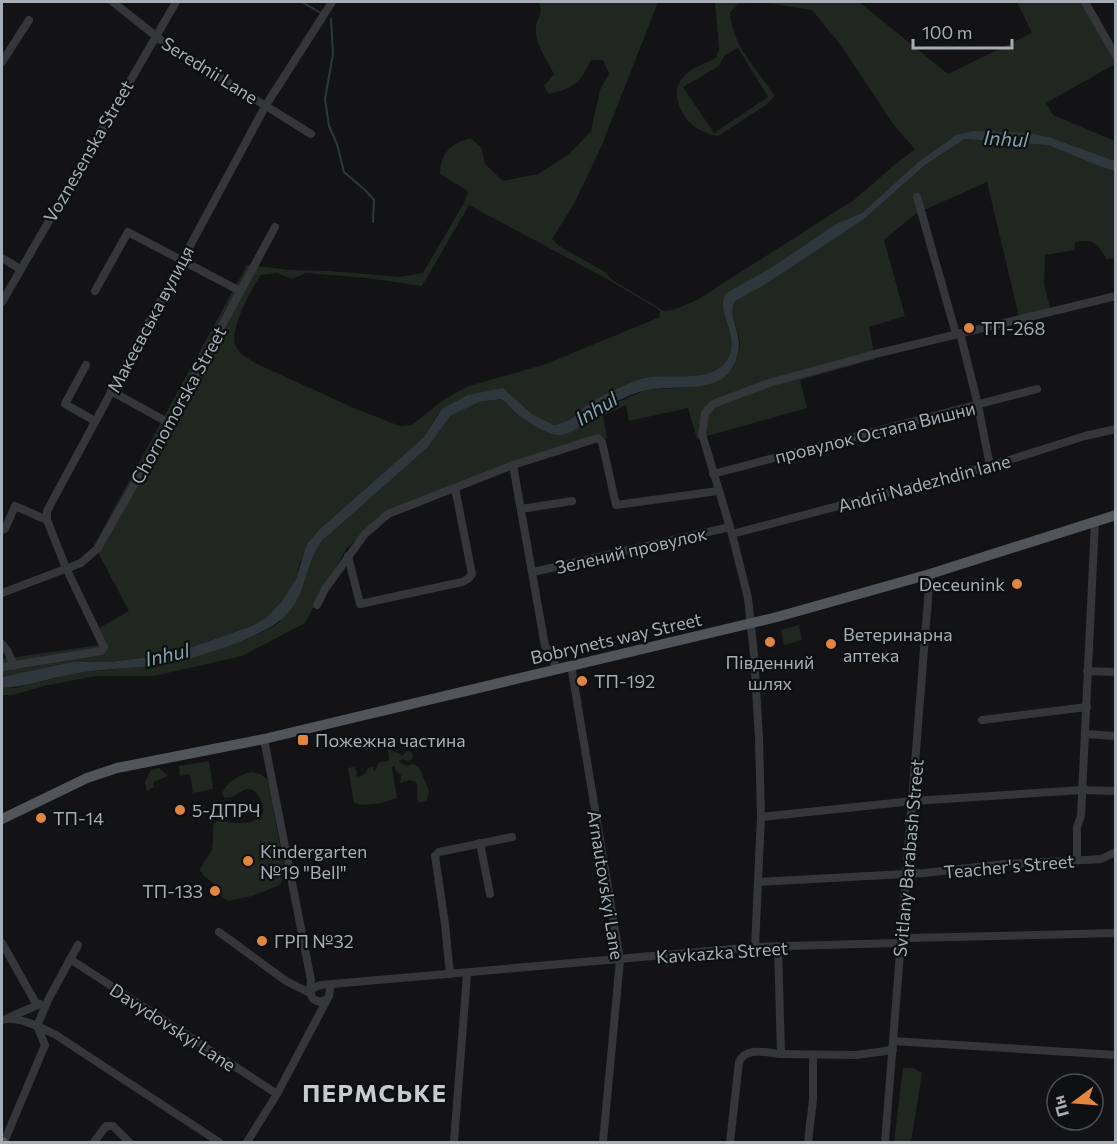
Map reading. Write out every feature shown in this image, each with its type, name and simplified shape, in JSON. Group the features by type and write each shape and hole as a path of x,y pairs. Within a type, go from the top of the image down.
{"main road":[{"name":"Bobrynets way Street","path":"2,819 87,778 117,768 264,739 750,623 930,574 1116,514"}],"street":[{"name":"Serednii Lane","path":"113,2 165,44 311,134"},
{"name":"Voznesenska Street","path":"2,302 176,2"},
{"name":"Макеєвська вулиця","path":"47,520 47,511 266,105 332,2"},
{"path":"1085,2 1116,57"},
{"path":"2,62 29,20"},
{"path":"917,197 978,405 990,466"},
{"name":"Chornomorska Street","path":"2,593 81,563 98,548 169,423 275,227"},
{"path":"95,291 128,232 240,291"},
{"path":"2,258 20,269"},
{"path":"755,947 761,817 759,738 748,598 702,434 705,413 713,404 734,395 865,357 1116,296"},
{"path":"86,365 65,404 95,421"},
{"name":"провулок Остапа Вишни","path":"713,474 1037,389"},
{"path":"111,391 169,423"},
{"name":"Andrii Nadezhdin lane","path":"731,531 990,466 1085,436 1116,429"},
{"path":"317,605 365,534 388,514 513,465 598,438 602,442 616,505 718,491"},
{"path":"513,465 545,646 551,652 556,669"},
{"path":"348,556 360,604 468,579 471,574 455,488"},
{"path":"521,509 572,501"},
{"path":"2,530 5,529 15,506 47,520 66,568 104,647 101,651 2,667"},
{"path":"1077,860 1077,827 1081,816 1083,790 1095,521"},
{"name":"Зелений провулок","path":"533,572 731,531"},
{"name":"Svitlany Barabash Street","path":"885,1143 930,574"},
{"path":"2,644 14,666"},
{"name":"Arnautovskyi Lane","path":"571,665 620,960 603,1143"},
{"path":"1087,671 1116,672"},
{"path":"982,720 1087,707"},
{"path":"1085,734 1116,736"},
{"path":"264,739 314,983 310,993"},
{"path":"761,817 913,801 1083,790 1116,791"},
{"path":"450,974 435,856 439,852 512,837"},
{"path":"480,843 490,894"},
{"name":"Teacher's Street","path":"758,882 924,873 1005,864 1101,859 1116,852"},
{"path":"219,932 286,981 310,993 316,1001 325,1000"},
{"name":"Kavkazka Street","path":"329,985 755,947 896,943 910,938 1116,933"},
{"path":"2,944 37,1005"},
{"path":"45,1045 37,1026 48,1000 78,945"},
{"path":"778,947 781,1054"},
{"name":"Davydovskyi Lane","path":"70,959 277,1094"},
{"path":"454,1143 467,974"},
{"path":"247,1143 277,1094 330,993 329,985 314,983"},
{"path":"5,1019 48,1000"},
{"path":"5,1019 37,1026 56,1035 219,1143"},
{"path":"3,1142 45,1045 56,1035"},
{"path":"730,1143 739,1062 741,1056 747,1053 856,1055 893,1046 1116,1054"},
{"path":"808,1143 813,1100 813,1055"},
{"path":"94,1143 106,1126 112,1126 129,1143"}],"shaded area":[{"path":"539,2 658,2 602,145 574,204 552,239 559,246 605,272 612,280 664,311 673,310 697,300 854,200 915,149 893,124 841,45 812,10 760,2 859,2 948,74 1032,33 1017,2 1089,2 1115,48 1115,64 1046,103 1053,115 1115,141 1115,161 1049,137 1029,133 956,135 917,163 862,213 836,224 774,266 726,293 723,308 730,333 731,351 720,368 700,375 644,378 590,405 568,420 554,425 532,414 507,391 438,414 424,437 321,528 300,563 296,579 282,601 266,618 252,626 172,654 110,662 72,662 2,677 2,659 107,644 99,628 129,611 94,545 247,265 399,277 423,273 465,201 468,191 440,174 442,160 452,146 470,138 481,147 485,164 503,181 538,174 568,155 591,131 600,90 609,74 603,60 591,60 576,83 571,87 549,94 544,86 554,74 536,35","holes":["469,205 655,307 660,311 660,317 546,364 466,387 442,401 412,425 400,426 356,409 255,363 236,347 234,337 239,319 261,275 277,273 292,279 306,273 368,278 422,286"]},
{"path":"715,2 760,2 738,4 730,13 740,46 775,96 766,105 718,136 704,132 693,125 682,112 677,97 680,81 686,74 716,58 719,48","holes":["738,48 768,97 714,133 683,87 719,66 724,56"]},
{"path":"965,139 1048,145 1115,171 1115,258 1106,259 1094,243 1086,241 1075,242 1074,250 1045,255 1044,284 1052,316 1020,321 987,182 915,214 884,240 905,316 869,327 875,359 800,380 807,408 697,439 688,408 629,421 626,405 603,416 607,438 534,459 388,511 346,549 305,623 242,656 154,676 96,676 12,695 2,695 2,688 15,688 75,673 151,666 178,661 245,640 280,622 315,549 323,540 428,447 449,416 479,402 501,399 511,406 516,414 528,419 535,426 573,430 602,409 646,390 692,387 732,369 740,345 733,312 735,301 863,220 925,165"},
{"path":"799,625 802,640 784,645 781,630"},
{"path":"388,749 402,755 408,751 413,753 412,760 399,761 404,765 413,764 419,767 429,791 427,800 419,803 416,782 410,780 400,783 401,775 394,766 392,768 397,798 376,804 354,803 348,768 354,767 357,772 356,777 364,775 368,768 373,767 374,772 379,762 389,761"},
{"path":"209,761 213,789 193,793 190,774 180,776 179,766"},
{"path":"159,768 168,776 153,782 154,787 147,791 145,782 151,770"},
{"name":"Kindergarten №19 \"Bell\"","path":"251,772 267,779 284,874 280,885 252,896 228,901 222,897 220,888 200,870 212,848 214,823 220,820 249,822 261,816 263,809 261,801 254,790 246,789 232,797 225,798 222,794 234,780"},
{"path":"903,1068 913,1068 922,1073 911,1142 894,1142"}],"water":[{"name":"Inhul","path":"975,131 1029,133 1049,137 1115,161 1115,171 1048,145 965,139 925,165 863,220 735,301 733,316 739,350 730,371 723,378 714,383 692,387 647,390 636,393 606,407 570,432 558,435 548,433 531,423 501,399 479,402 450,416 428,447 323,540 317,548 294,605 277,623 262,632 224,648 165,664 82,672 2,688 2,677 72,662 110,662 172,654 252,626 266,618 282,601 296,579 307,544 321,528 424,437 442,409 468,395 503,388 532,414 554,425 572,418 593,401 644,378 700,375 720,368 731,351 730,333 723,308 726,293 774,266 836,224 862,213 917,163 956,135"}],"waterway":[{"path":"302,2 321,13"},
{"path":"331,19 333,54 325,99 329,126 337,144 344,172 374,200 373,222"}],"place":[{"name":"ТП-268","path":"969,328"},
{"name":"Deceunink","path":"1017,584"},
{"name":"Південний шлях","path":"770,642"},
{"name":"Ветеринарна аптека","path":"831,644"},
{"name":"ТП-192","path":"582,681"},
{"name":"Пожежна частина","path":"303,740"},
{"name":"5-ДПРЧ","path":"180,810"},
{"name":"ТП-14","path":"41,818"},
{"name":"Kindergarten №19 \"Bell\"","path":"248,861"},
{"name":"ТП-133","path":"215,891"},
{"name":"ГРП №32","path":"262,941"}],"district":[{"name":"ПЕРМСЬКЕ","path":"375,1092"}]}
